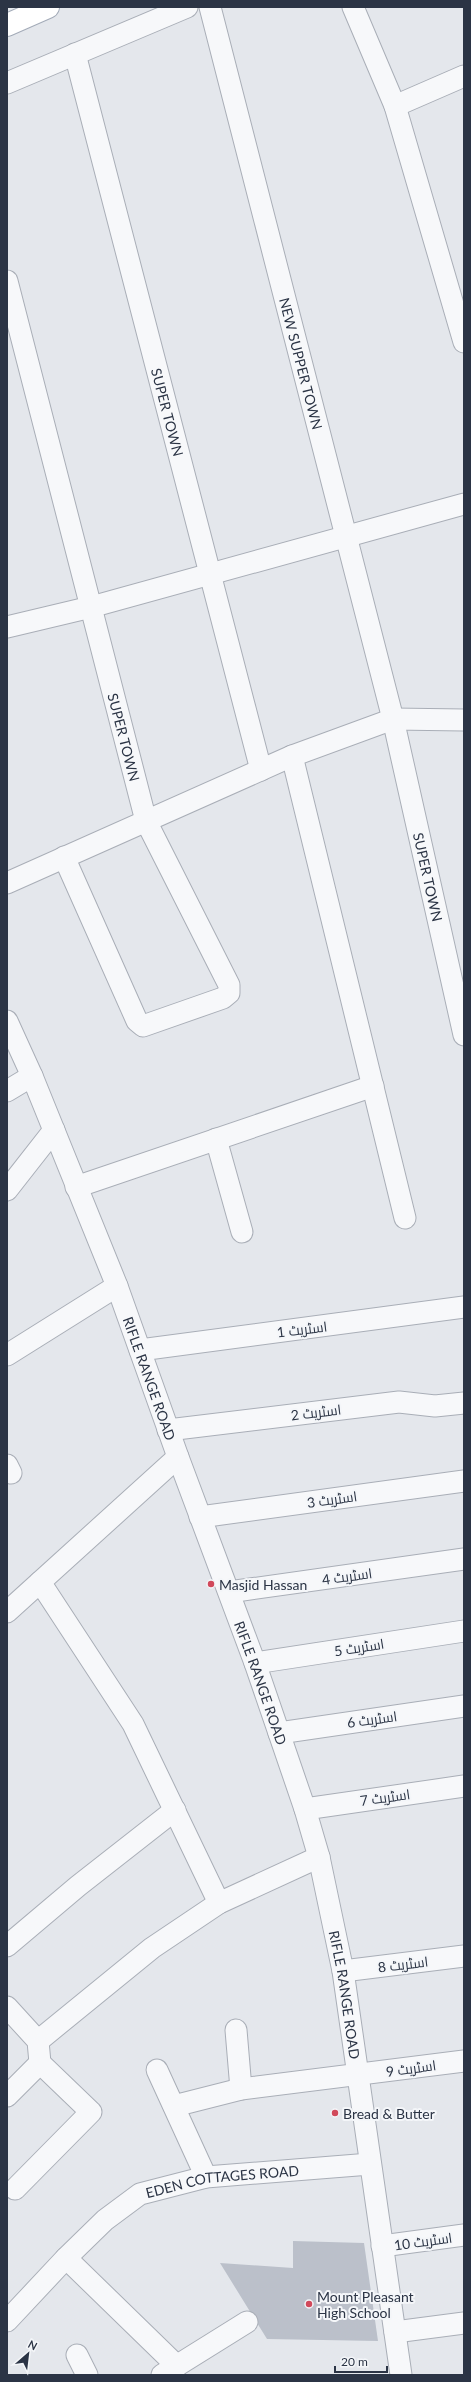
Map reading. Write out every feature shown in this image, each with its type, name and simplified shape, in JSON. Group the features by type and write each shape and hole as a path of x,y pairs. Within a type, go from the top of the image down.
{"main road":[{"path":"7,25 48,7"}],"street":[{"path":"7,83 187,7"},
{"name":"NEW SUPPER TOWN","path":"210,7 393,719"},
{"path":"353,7 395,106 464,342"},
{"name":"SUPER TOWN","path":"75,54 261,770"},
{"path":"395,106 464,76"},
{"name":"SUPER TOWN","path":"7,280 146,822 229,985 229,993 223,998 143,1026 137,1021 64,857"},
{"path":"7,627 91,607 210,575 464,504"},
{"path":"7,883 292,756 393,719 464,720"},
{"name":"SUPER TOWN","path":"393,719 464,1035"},
{"path":"292,756 405,1218"},
{"name":"RIFLE RANGE ROAD","path":"7,1021 32,1076 116,1286 178,1458 255,1663 305,1808 319,1857 343,1971 401,2375"},
{"path":"7,1091 32,1076"},
{"path":"76,1187 373,1086"},
{"path":"7,1190 54,1130"},
{"path":"216,1139 242,1232"},
{"path":"7,1355 116,1286"},
{"name":"اسٹریٹ 1","path":"140,1350 464,1308"},
{"name":"اسٹریٹ 2","path":"168,1430 400,1402 435,1406 464,1403"},
{"path":"7,1612 178,1458"},
{"name":"اسٹریٹ 3","path":"200,1517 464,1481"},
{"name":"اسٹریٹ 4","path":"229,1592 464,1559"},
{"path":"40,1582 133,1724 219,1903"},
{"name":"اسٹریٹ 5","path":"255,1663 464,1631"},
{"name":"اسٹریٹ 6","path":"279,1733 464,1706"},
{"name":"اسٹریٹ 7","path":"305,1808 464,1786"},
{"path":"7,1946 78,1886 175,1810"},
{"path":"38,2041 152,1948 219,1903 319,1857"},
{"name":"اسٹریٹ 8","path":"343,1971 464,1956"},
{"path":"7,2007 38,2041 40,2063 91,2112 15,2189"},
{"path":"236,2030 241,2089"},
{"name":"اسٹریٹ 9","path":"174,2106 241,2089 464,2061"},
{"path":"7,2096 40,2063"},
{"path":"157,2070 206,2177"},
{"name":"EDEN COTTAGES ROAD","path":"7,2321 66,2258 105,2220 140,2194 206,2177 370,2164"},
{"name":"اسٹریٹ 10","path":"382,2246 464,2235"},
{"path":"66,2258 170,2370 247,2322"},
{"path":"395,2332 464,2323"},
{"path":"77,2355 87,2375"}],"building":[{"name":"Mount Pleasant High School","path":"293,2241 364,2243 378,2341 267,2339 220,2263 293,2268"}],"place":[{"name":"Masjid Hassan","path":"211,1584"},
{"name":"Bread & Butter","path":"335,2113"},
{"name":"Mount Pleasant High School","path":"309,2304"}]}
